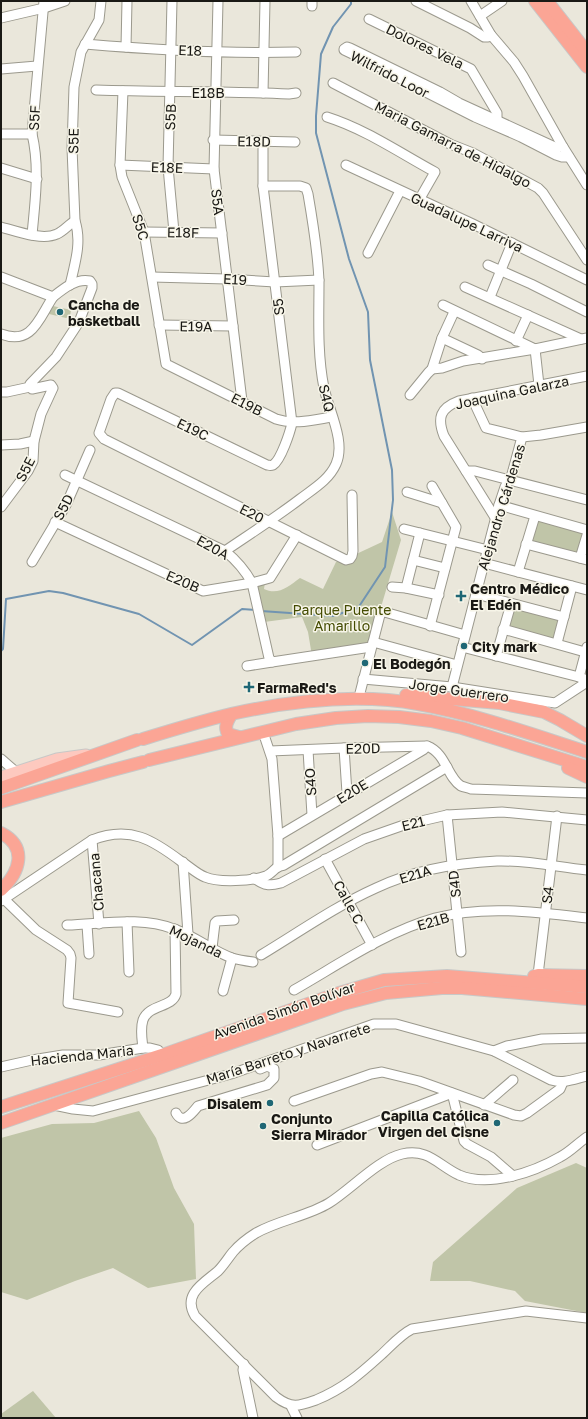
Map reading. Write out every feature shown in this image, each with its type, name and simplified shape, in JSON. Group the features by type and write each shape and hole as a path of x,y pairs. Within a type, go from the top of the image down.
{"highway":[{"path":"535,1 587,67"},
{"path":"547,1 587,52"},
{"path":"344,699 360,693 393,694 498,703 544,712 587,736"},
{"path":"1,788 140,740 231,714 297,704 344,699 417,704 476,717 587,752"},
{"path":"231,714 227,722 226,730 228,734 239,737"},
{"path":"1,802 47,788 239,737 304,722 368,716 399,717 431,721 462,728 587,767"},
{"path":"560,720 587,726"},
{"path":"557,742 587,747"},
{"path":"551,756 560,765 587,777"},
{"path":"43,774 47,788"},
{"path":"1,833 13,842 19,859 18,868 2,896"},
{"path":"524,981 538,975 587,976"},
{"name":"Avenida Simón Bolívar","path":"1,1107 162,1055 339,993 384,980 447,976 587,987"},
{"name":"Avenida Simón Bolívar","path":"1,1123 343,1004 386,993 442,988 462,988 535,996 587,999"},
{"path":"535,996 587,1005"}],"main road":[{"path":"1,777 57,759 104,752"}],"street":[{"path":"1,18 44,4 64,1"},
{"name":"S5E","path":"70,284 79,244 78,230 75,221 72,148 74,87 81,52 99,20 101,1"},
{"path":"126,47 127,1"},
{"name":"S5B","path":"172,1 168,167 174,232"},
{"name":"S5A","path":"218,1 214,169 242,401"},
{"path":"263,93 265,1"},
{"path":"416,1 470,28 484,37 491,35"},
{"path":"471,1 491,35 514,62 523,76 563,147 587,185"},
{"path":"480,16 502,1"},
{"name":"S5F","path":"32,235 37,179 36,150 32,134 44,4"},
{"name":"Dolores Vela","path":"369,19 471,69 497,113 497,120"},
{"name":"E18","path":"85,44 171,50 264,53 296,52"},
{"name":"Wilfrido Loor","path":"563,147 555,147 459,103 440,92 350,48 347,47 344,49 481,120 556,156 562,158 569,157"},
{"path":"1,69 38,66"},
{"name":"Maria Gamarra de Hidalgo","path":"333,83 450,144 473,153 538,188 543,193 587,260"},
{"name":"E18B","path":"96,90 296,93"},
{"name":"S5C","path":"122,91 120,165 122,176 144,232 166,364"},
{"path":"327,117 362,131 435,172 419,200"},
{"path":"1,134 32,134"},
{"name":"E18D","path":"214,140 296,142"},
{"name":"S5","path":"262,142 262,186 292,423 289,437 277,460 271,466"},
{"name":"E18E","path":"120,165 214,169"},
{"name":"Guadalupe Larriva","path":"346,165 587,280"},
{"path":"1,168 37,179"},
{"name":"S4Q","path":"224,551 270,522 323,482 336,464 339,451 339,436 324,387 318,341 319,280 316,247 308,194 306,188 300,186 262,186"},
{"path":"368,253 400,191"},
{"path":"1,227 32,235 43,236 56,234 75,221"},
{"name":"E18F","path":"144,232 222,233"},
{"path":"490,297 512,243"},
{"path":"488,265 531,284 587,312"},
{"path":"1,277 53,296"},
{"name":"E19","path":"152,277 275,282 319,280"},
{"path":"1,334 11,338 24,336 32,330 53,296 70,284 87,280 92,284 92,288 80,322 56,357 31,382 30,387 1,392"},
{"path":"465,287 584,338"},
{"path":"443,306 535,349"},
{"path":"432,370 442,338 454,312"},
{"path":"516,341 528,315"},
{"name":"E19A","path":"159,325 233,326"},
{"path":"442,338 478,355 482,359"},
{"path":"410,395 432,370 463,361 535,349 584,338"},
{"path":"535,349 539,385"},
{"name":"E19B","path":"166,364 276,419 292,423 332,417"},
{"name":"Joaquina Galarza","path":"496,519 444,436 440,418 443,410 449,405 472,398 587,376"},
{"name":"S5E","path":"1,507 5,496 28,471 33,461 34,441 41,414 54,388 51,385 34,389 30,387"},
{"name":"E19C","path":"99,433 111,399 115,393 122,394 271,466"},
{"path":"472,398 485,428 522,436"},
{"name":"Alejandro Cárdenas","path":"452,687 499,505 512,474 522,436 541,435 587,427"},
{"name":"E20","path":"99,433 104,439 346,560 350,560 352,556 352,495"},
{"path":"1,445 20,444 34,441"},
{"name":"S5D","path":"32,562 66,505 90,450"},
{"path":"466,471 475,471 587,500"},
{"name":"E20A","path":"65,474 224,551 237,562 248,576 252,584 269,658 272,662"},
{"path":"430,626 456,527 432,486"},
{"path":"407,492 442,503"},
{"path":"499,505 587,530"},
{"path":"518,572 535,516"},
{"name":"E20B","path":"55,522 203,591 252,584 270,578 297,535"},
{"path":"404,529 488,550"},
{"path":"406,588 420,533"},
{"path":"526,544 584,559 587,534"},
{"path":"413,560 446,568"},
{"path":"484,563 587,590"},
{"path":"556,643 572,586"},
{"path":"392,587 406,588 438,595"},
{"path":"476,594 564,617"},
{"path":"496,656 511,604"},
{"path":"360,693 381,611 465,635"},
{"path":"462,647 584,680 586,649 503,629"},
{"path":"247,666 372,644 457,665"},
{"name":"Jorge Guerrero","path":"363,679 452,687 555,703 584,680"},
{"path":"263,732 272,760 278,836 278,867"},
{"path":"427,746 436,752 448,767 455,780 462,786 470,789 587,793"},
{"name":"E20D","path":"270,751 427,746"},
{"name":"E20E","path":"278,836 348,793 423,750 427,746"},
{"path":"344,748 348,793"},
{"name":"S4O","path":"308,750 312,815"},
{"path":"1,760 16,772"},
{"path":"118,1012 68,1003 70,954 67,950 36,930 2,896 92,840 117,834 135,835 150,840 197,873 210,878 225,881 266,876 275,871 278,867 284,865 448,767"},
{"name":"E21","path":"254,878 263,884 272,886 282,883 370,836 404,824 447,816 502,812 587,820"},
{"name":"S4D","path":"447,816 461,952"},
{"name":"S4","path":"538,975 557,816"},
{"name":"Chacana","path":"92,840 99,924"},
{"name":"Calle C","path":"325,859 372,945"},
{"name":"E21A","path":"261,955 349,901 376,887 433,868 498,861 587,870"},
{"path":"182,862 188,934"},
{"name":"E21B","path":"294,990 372,945 403,930 435,918 457,914 500,911 545,913 587,918"},
{"path":"212,948 215,923 217,921 234,920"},
{"path":"126,922 129,972"},
{"name":"Mojanda","path":"67,926 126,922 153,924 175,929 188,934 232,958 253,962"},
{"path":"87,924 89,954"},
{"path":"143,1048 142,1021 146,1014 152,1009 171,1001 176,994 175,929"},
{"path":"223,991 232,958"},
{"name":"María Barreto y Navarrete","path":"54,1105 93,1111 231,1074 374,1024 396,1024 494,1051 551,1080 563,1082"},
{"path":"494,1051 502,1047 542,1038 587,1038"},
{"name":"Hacienda Maria","path":"1,1067 63,1055 99,1055 143,1048 158,1050 162,1055"},
{"path":"176,1113 177,1116 182,1119 186,1118 192,1114 198,1106 267,1085 272,1082 275,1073 274,1069 267,1066 236,1078 231,1074"},
{"path":"294,1101 371,1074 382,1072 419,1081 514,1116 521,1116 527,1114 560,1089 563,1082 587,1076"},
{"path":"484,1105 513,1080"},
{"path":"317,1145 452,1093"},
{"path":"452,1093 464,1141 491,1157 513,1176"},
{"path":"587,1137 561,1156 538,1168 494,1180 466,1178 424,1154 405,1153 399,1155 382,1163 327,1204 272,1225 248,1238 234,1251 221,1268 199,1286 191,1301 191,1306 195,1316 276,1397 285,1404 291,1406 324,1397 346,1384 361,1374 402,1335 417,1327 526,1311 587,1318"},
{"path":"244,1364 243,1370 253,1418"},
{"path":"291,1406 297,1418"}],"green space":[{"name":"Cancha de basketball","path":"53,306 71,310 70,316 66,318 49,314"},
{"name":"Parque Puente Amarillo","path":"392,512 401,540 371,647 312,656 308,632 302,617 264,622 254,585 265,582 264,589 269,591 279,591 300,578 323,589 336,562 382,542"},
{"path":"539,517 583,528 578,556 532,544"},
{"path":"513,606 562,620 556,641 505,630"},
{"path":"139,1111 156,1138 174,1188 194,1224 196,1279 148,1288 113,1268 27,1300 1,1292 1,1138 52,1124 94,1123"},
{"path":"576,1163 587,1168 587,1313 525,1301 515,1291 470,1281 430,1281 433,1262 517,1188"},
{"path":"33,1391 56,1418 1,1418 1,1414"}],"waterway":[{"path":"261,611 333,616 358,608 385,567 393,500 392,470 370,360 368,312 349,259 316,133 321,54 333,27 351,4 351,1"},
{"path":"1,651 3,649 6,599 49,591 63,593 139,614 192,645 242,609 256,610"}],"place":[{"name":"Cancha de basketball","path":"60,312"},
{"name":"Centro Médico El Edén","path":"461,596"},
{"name":"City mark","path":"464,646"},
{"name":"El Bodegón","path":"365,663"},
{"name":"FarmaRed's","path":"249,687"},
{"name":"Disalem","path":"270,1103"},
{"name":"Capilla Católica Virgen del Cisne","path":"497,1123"},
{"name":"Conjunto Sierra Mirador","path":"263,1126"}]}
